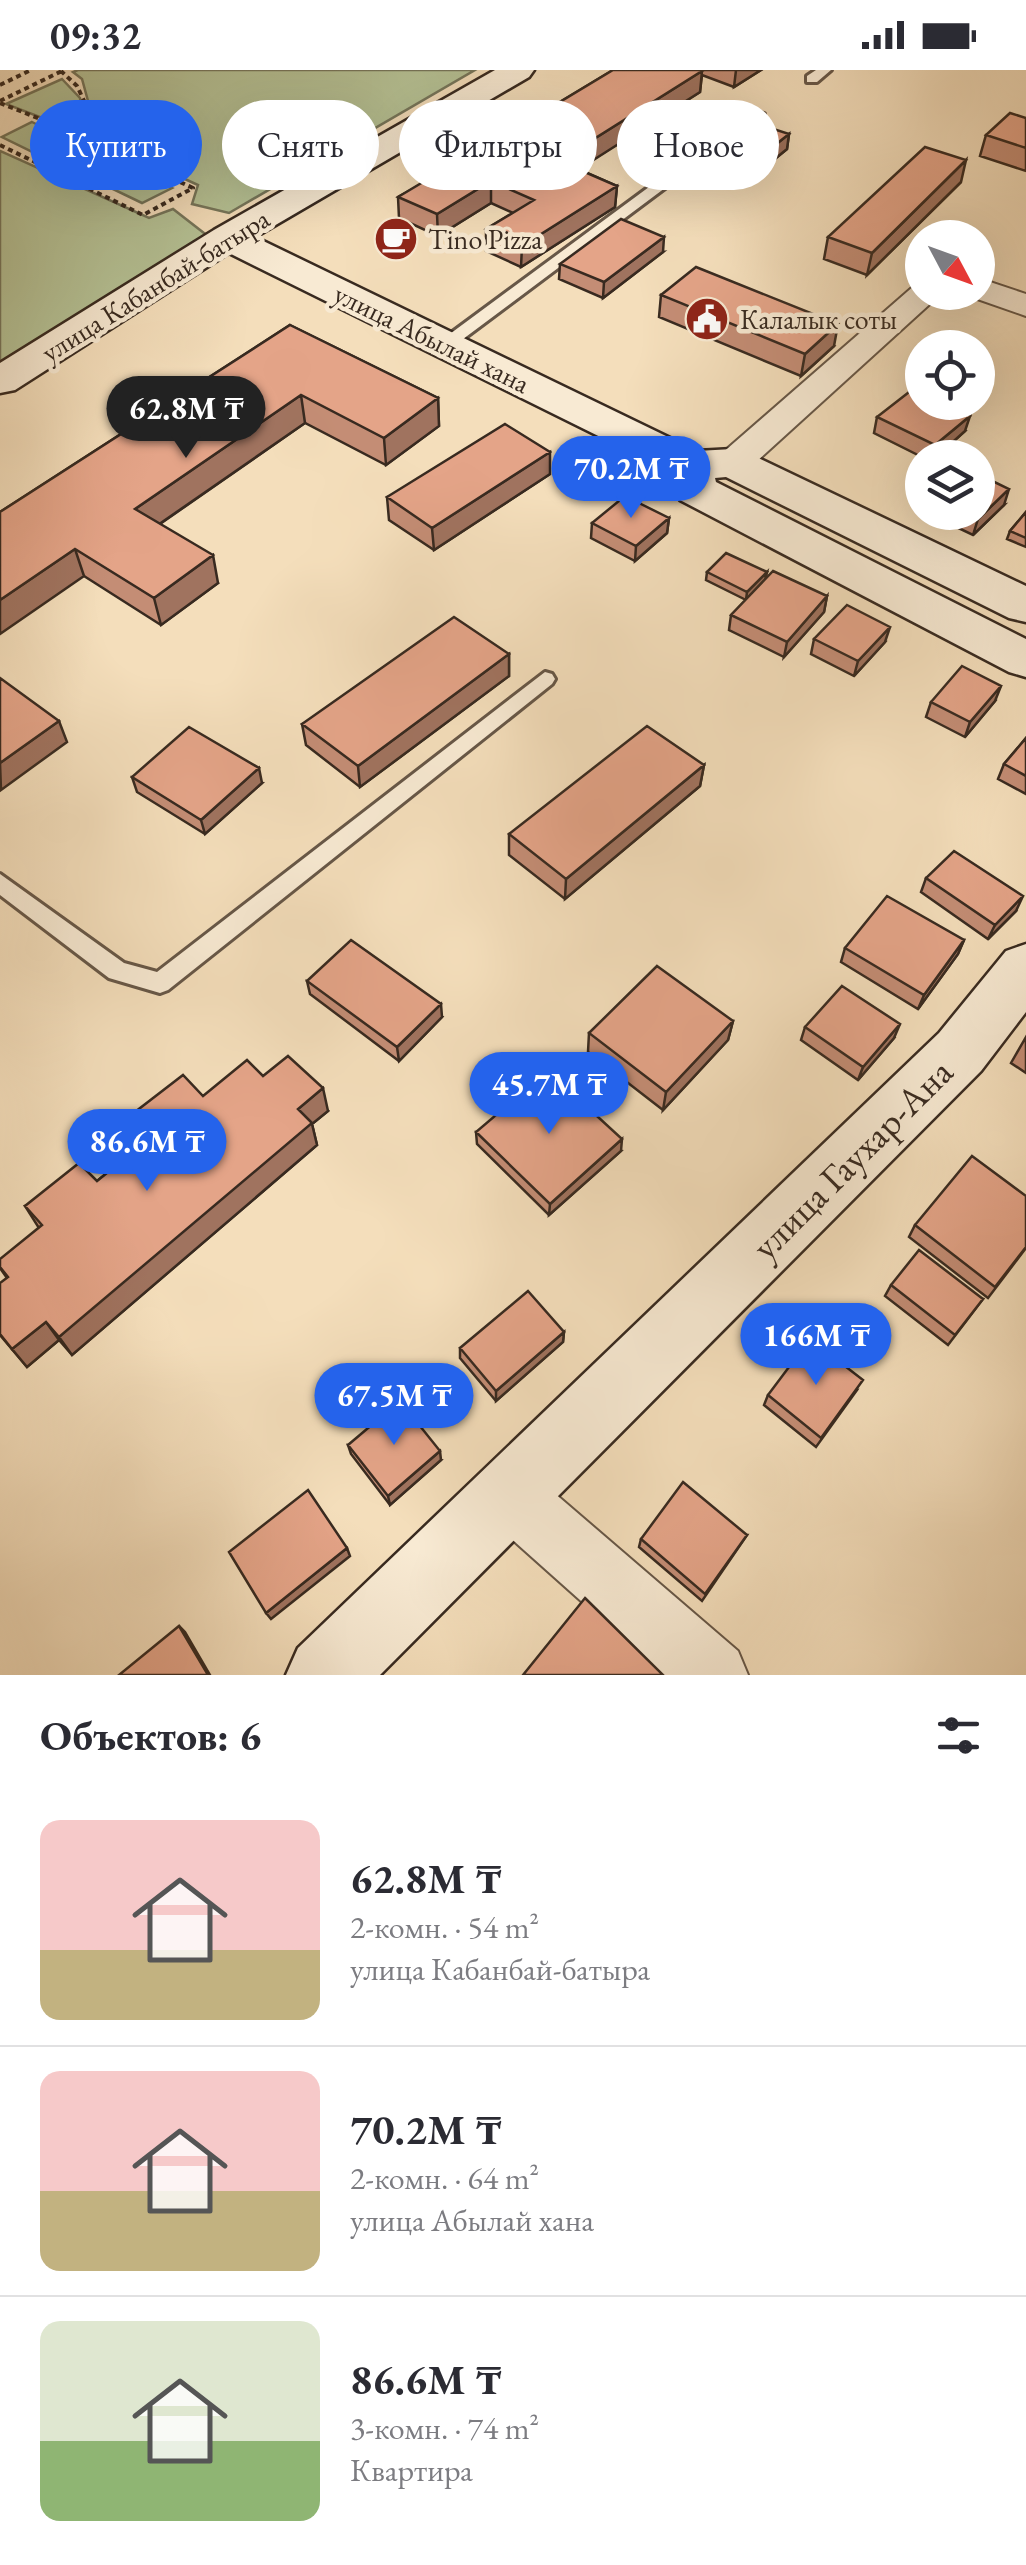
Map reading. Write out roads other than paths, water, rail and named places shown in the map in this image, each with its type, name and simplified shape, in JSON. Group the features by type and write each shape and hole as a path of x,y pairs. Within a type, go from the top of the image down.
{"street":[{"name":"улица Кабанбай-батыра","path":"0,381 227,238 518,70"},
{"name":"улица Абылай хана","path":"227,238 444,344 1026,606"},
{"path":"995,294 1026,306"},
{"path":"712,464 905,310"},
{"name":"улица Абылай хана","path":"712,464 696,490 1026,660"},
{"name":"улица Гаухар-Ана","path":"324,1675 960,1052 1026,968"},
{"path":"509,1495 714,1675"}],"lane":[{"path":"444,344 654,190"},
{"path":"0,883 117,971 160,983 546,679"}],"place":[{"name":"Tino Pizza","path":"396,239"},
{"name":"Калалык соты","path":"707,319"}]}
